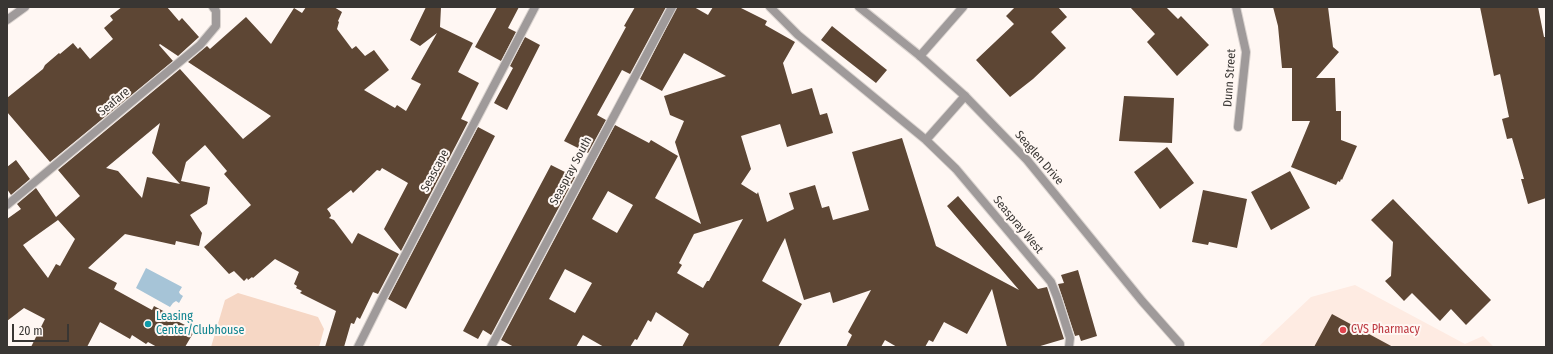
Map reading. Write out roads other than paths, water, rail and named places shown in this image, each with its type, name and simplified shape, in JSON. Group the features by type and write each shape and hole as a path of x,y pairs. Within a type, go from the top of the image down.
{"street":[{"path":"7,20 25,7"},
{"name":"Seafare","path":"7,205 200,45 216,26 216,11 213,7"},
{"name":"Seascape","path":"358,347 384,294 535,7"},
{"name":"Seaspray South","path":"491,347 672,7"},
{"name":"Seaspray West","path":"770,7 798,35 926,140 956,169 1051,282 1058,297 1070,338 1069,347"},
{"name":"Seaglen Drive","path":"859,7 920,56 965,96 1028,160 1180,346"},
{"path":"920,56 963,7"},
{"name":"Dunn Street","path":"1236,7 1246,52 1238,127"},
{"path":"926,140 965,96"}],"water":[{"path":"146,268 182,287 179,292 183,296 179,303 176,301 170,307 136,288"}],"place":[{"name":"Leasing Center/Clubhouse","path":"148,324"},
{"name":"CVS Pharmacy","path":"1343,330"}]}
